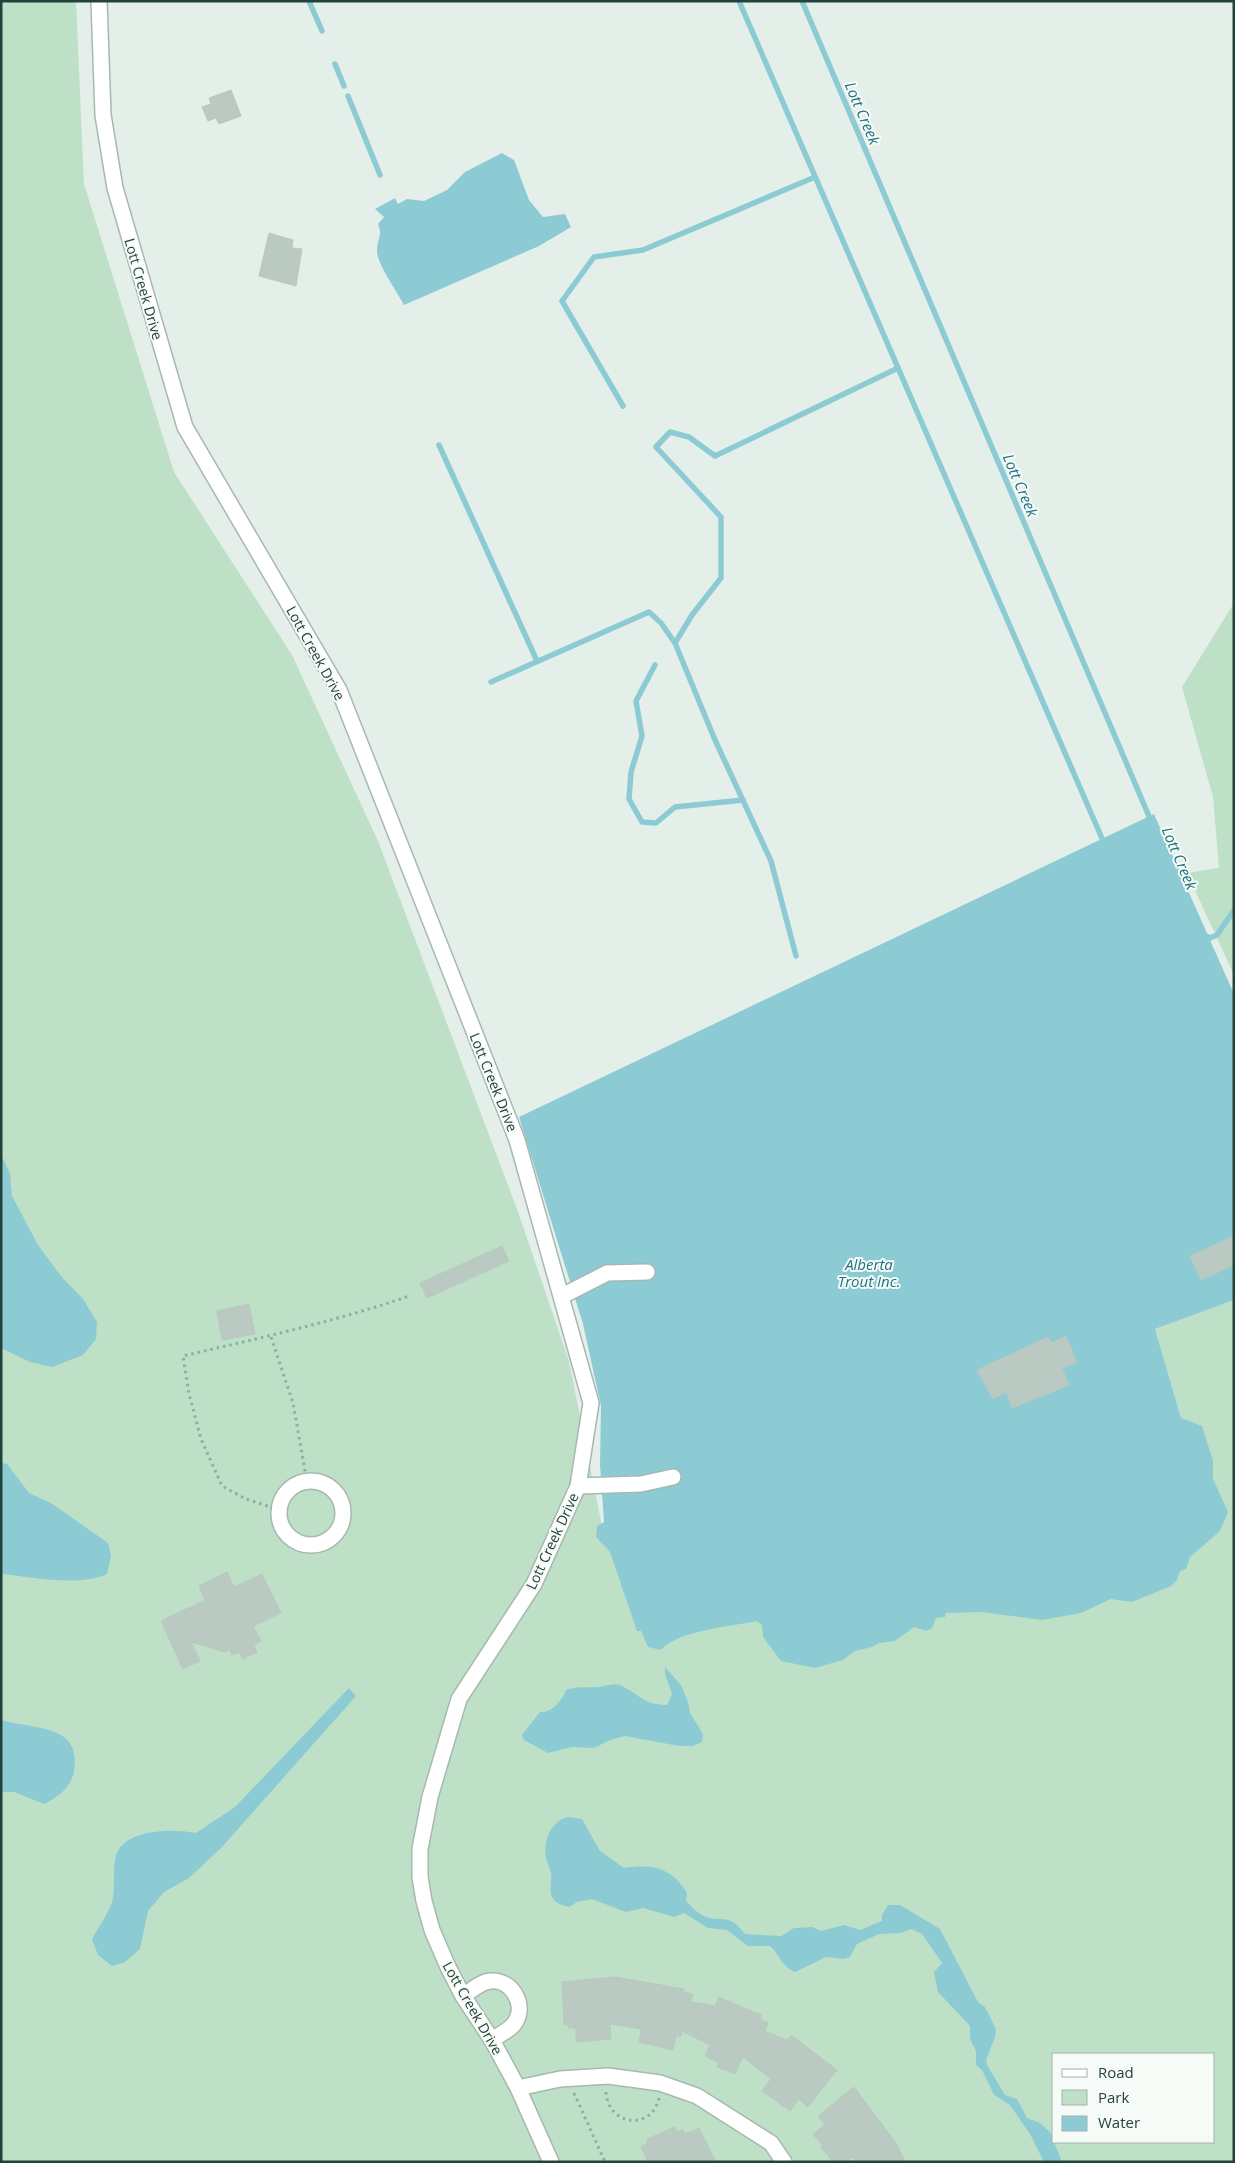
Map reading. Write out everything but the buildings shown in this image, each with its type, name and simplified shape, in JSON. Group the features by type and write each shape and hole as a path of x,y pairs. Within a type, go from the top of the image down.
{"street":[{"name":"Lott Creek Drive","path":"99,1 103,115 115,188 185,427 339,690 517,1140 591,1403 578,1486 534,1584 459,1699 430,1797 420,1849 420,1878 424,1901 435,1938 463,1996 492,2040 518,2088 551,2162"},
{"path":"562,1296 608,1273 647,1272"},
{"path":"578,1486 641,1484 672,1478"},
{"path":"314,1481 327,1485 337,1494 342,1506 343,1519 338,1531 330,1540 319,1544 307,1545 296,1541 287,1534 281,1523 280,1510 283,1499 290,1489 300,1483 314,1481"},
{"path":"463,1996 480,1984 489,1981 506,1984 513,1990 520,2006 519,2015 508,2030 492,2040"},
{"path":"518,2088 568,2079 608,2076 660,2083 706,2101 771,2143 784,2162"}],"path":[{"path":"280,1510 246,1499 222,1486 201,1439 189,1394 183,1356 271,1337 362,1312 408,1296"},
{"path":"271,1337 293,1403 306,1482"},
{"path":"608,2076 606,2094 608,2102 618,2116 626,2119 634,2120 650,2114 659,2100 660,2083"},
{"path":"568,2079 605,2162"}],"green space":[{"path":"1,1 76,1 84,184 174,472 292,655 378,841 517,1209 569,1361 604,1536 1207,1507 1155,1329 1234,1300 1234,2162 1,2162"},
{"path":"1234,603 1234,975 1187,873 1219,868 1213,797 1182,687"}],"water":[{"path":"502,153 514,160 529,200 543,217 565,214 571,227 539,246 404,305 378,257 377,247 380,232 378,224 384,217 375,209 395,198 398,204 407,199 424,201 447,190 465,172"},
{"name":"Alberta Trout Inc.","path":"1154,814 1234,994 1234,1300 1155,1329 1181,1418 1202,1426 1213,1461 1213,1479 1228,1512 1220,1531 1190,1557 1186,1569 1180,1571 1177,1580 1171,1586 1132,1602 1111,1599 1081,1613 1042,1620 981,1612 946,1613 945,1617 936,1618 932,1628 926,1631 914,1627 895,1641 879,1643 872,1647 855,1651 843,1660 815,1668 781,1661 763,1637 762,1625 757,1621 691,1634 679,1638 661,1650 648,1647 641,1631 637,1631 610,1552 596,1537 597,1526 604,1522 600,1465 601,1406 583,1324 519,1117"},
{"path":"1,1154 10,1174 12,1196 38,1245 61,1276 83,1299 97,1322 96,1339 83,1355 52,1367 30,1362 1,1348"},
{"path":"1,1463 7,1464 29,1493 51,1503 108,1543 111,1555 107,1574 95,1578 69,1581 1,1574"},
{"path":"665,1667 681,1685 690,1713 703,1734 702,1742 693,1746 679,1746 625,1736 610,1740 594,1748 572,1747 548,1753 524,1740 522,1735 540,1712 549,1711 559,1702 566,1690 617,1684 648,1702 667,1705 672,1694 665,1674"},
{"path":"349,1688 356,1696 222,1847 189,1878 164,1892 148,1911 140,1949 125,1962 112,1966 98,1955 92,1939 112,1902 115,1861 121,1846 139,1835 151,1832 187,1831 196,1833 235,1807"},
{"path":"1,1720 53,1731 63,1736 71,1744 75,1755 74,1771 67,1787 59,1795 44,1804 14,1792 1,1792"},
{"path":"568,1817 582,1819 600,1851 624,1868 652,1867 660,1869 681,1884 687,1893 686,1901 697,1911 711,1918 729,1920 745,1934 781,1936 794,1928 812,1927 821,1931 844,1925 860,1930 882,1921 882,1915 888,1905 900,1905 940,1929 978,2002 985,2007 996,2029 995,2037 986,2060 987,2065 1005,2095 1017,2099 1027,2118 1040,2123 1052,2134 1052,2143 1054,2143 1062,2162 1044,2162 1030,2134 1010,2105 994,2095 982,2070 976,2065 976,2051 970,2039 970,2026 938,1992 934,1972 942,1963 922,1934 911,1929 901,1933 879,1934 857,1944 850,1957 843,1959 826,1957 795,1972 784,1964 770,1946 748,1946 727,1930 708,1928 684,1913 674,1917 643,1908 626,1912 592,1899 577,1902 569,1907 562,1905 555,1901 551,1894 551,1873 545,1852 547,1839 553,1827 562,1819"}],"waterway":[{"path":"309,1 322,31"},
{"path":"739,1 1104,843"},
{"name":"Lott Creek","path":"802,1 1151,821"},
{"path":"335,64 344,86"},
{"path":"348,96 380,175"},
{"path":"623,406 562,301 594,257 643,250 815,177"},
{"path":"796,956 771,861 715,740 675,643 692,615 721,578 721,517 656,447 670,432 689,437 715,456 898,368"},
{"path":"439,445 537,661"},
{"path":"491,682 649,612 661,623 675,643"},
{"path":"655,665 636,701 642,736 631,772 629,799 642,822 656,823 675,807 743,800"},
{"name":"Lott Creek","path":"1204,935 1210,938 1217,935 1234,910"}]}
